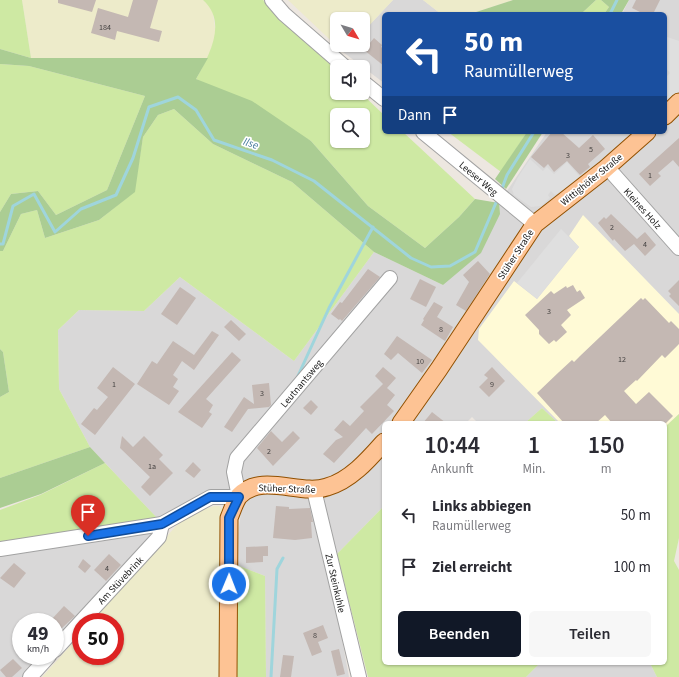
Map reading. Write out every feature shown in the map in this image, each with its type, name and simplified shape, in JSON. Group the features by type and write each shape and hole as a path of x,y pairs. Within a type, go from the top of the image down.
{"main road":[{"path":"667,114 679,102"},
{"name":"Wittighöfer Straße","path":"535,224 607,167 645,134"},
{"name":"Stüher Straße","path":"402,421 443,363 535,224"},
{"name":"Stüher Straße","path":"239,497 251,487 267,485 314,490 328,487 343,479 358,468 382,444"},
{"path":"228,677 229,518 239,497"}],"street":[{"path":"272,0 284,14 337,60"},
{"path":"370,88 382,97"},
{"name":"Leeser Weg","path":"425,134 535,224"},
{"name":"Kleines Holz","path":"607,167 679,248"},
{"name":"Leutnantsweg","path":"239,497 234,472 238,458 390,278"},
{"name":"Zur Steinkuhle","path":"314,490 359,677"},
{"path":"0,549 162,524 210,497 239,497"},
{"name":"Am Stüvebrink","path":"64,640 159,538 162,524"},
{"path":"30,677 41,665"}],"shaded area":[{"path":"22,0 203,0 212,7 216,35 208,58 31,58"},
{"path":"288,0 393,0 370,25 370,12 330,12 330,40"},
{"path":"393,0 423,0 438,12 382,12 382,81 370,72 370,60 354,60 343,52 370,52 370,25"},
{"path":"423,0 513,0 476,12 438,12"},
{"path":"629,0 679,0 679,414 667,425 667,421 556,421 542,408 527,421 476,421 472,417 468,421 382,421 382,508 337,554 329,569 349,677 266,677 265,576 234,564 245,482 159,520 90,447 59,389 58,330 79,310 144,311 180,277 294,361 374,252 443,285 546,134 667,134 667,12 623,12"},
{"path":"667,37 679,41 679,93 667,106 667,76 670,73 667,69"},
{"path":"530,159 543,171 547,167 554,174 567,162 580,177 571,185 555,195 551,191 548,195 550,198 541,206 531,207 514,195 512,189"},
{"path":"583,215 679,314 679,414 667,425 667,421 558,421 478,340 479,329 514,281 537,299 579,247 569,236"},
{"path":"561,229 579,247 537,299 517,283"},
{"path":"214,506 219,506 225,511 221,677 42,677 53,665 64,665 64,653 72,644 72,665 124,665 124,613 99,613 176,526 188,515"},
{"path":"150,529 155,536 84,613 72,613 72,626 64,635 64,613 12,613 12,665 37,665 26,677 0,677 0,552"},
{"path":"538,665 651,665 657,677 526,677"}],"green space":[{"path":"0,0 22,0 31,58 0,49"},
{"path":"203,0 263,0 330,64 330,100 368,100 382,113 382,134 405,134 475,199 459,217 425,248 368,206 311,141 196,79 211,50 215,29 214,18 210,9"},
{"path":"513,0 596,0 583,12 476,12"},
{"path":"596,0 601,0 609,7 605,12 583,12"},
{"path":"601,0 629,0 622,12 605,12 609,7"},
{"path":"0,49 31,58 208,58 196,79 252,101 311,141 368,206 425,248 459,217 475,199 499,203 500,214 481,253 443,285 374,252 292,182 213,144 174,109 158,115 143,137 135,192 99,220 45,238 37,210 21,214 3,251 0,251 0,212 11,194 38,191 56,215 107,190 145,96 29,66 0,64"},
{"path":"0,64 29,66 145,96 107,190 56,215 38,191 11,194 0,212"},
{"path":"174,109 213,144 292,182 374,252 294,361 180,277 144,311 79,310 58,330 59,389 90,447 0,478 0,397 9,392 3,352 0,349 0,251 3,251 21,214 37,210 45,238 99,220 134,192 143,137 158,115"},
{"path":"451,134 526,134 501,172"},
{"path":"526,134 542,134 506,189 495,179"},
{"path":"0,349 3,352 9,392 0,397"},
{"path":"542,408 556,421 527,421"},
{"path":"679,414 679,538 674,561 679,570 679,677 657,677 651,665 667,665 667,425"},
{"path":"90,447 105,463 41,494 0,508 0,478"},
{"path":"105,463 159,520 0,543 0,510 40,495"},
{"path":"382,508 382,665 538,665 526,677 368,677 337,554"},
{"path":"234,564 265,576 266,677 237,677"}],"building":[{"path":"58,0 96,0 92,12 58,3"},
{"path":"133,0 158,0 150,28 162,31 159,42 117,31 115,40 91,33 98,8 128,17"},
{"path":"636,0 660,0 654,12 640,12 632,8"},
{"path":"374,38 382,45 382,64 366,52 370,52 370,43"},
{"path":"550,134 563,134 579,148 593,135 605,149 588,164 590,167 580,175 567,161 554,172 548,164 544,168 531,157"},
{"path":"679,138 679,167 673,160 658,173 661,176 650,186 639,174"},
{"path":"611,214 637,239 645,232 656,245 645,256 634,244 625,251 614,239 613,241 598,223 604,217 606,219"},
{"path":"478,261 490,274 466,311 456,305 469,282 463,275"},
{"path":"368,269 380,277 342,321 340,319 339,320 331,314 340,302 342,303"},
{"path":"420,279 436,287 426,307 410,299"},
{"path":"679,280 679,306 669,296 671,294 668,291"},
{"path":"573,285 577,292 580,290 585,298 567,310 571,315 561,325 567,332 556,342 554,340 549,344 539,334 539,330 525,315 551,291 554,294 566,286 567,288"},
{"path":"180,287 196,298 177,325 161,314"},
{"path":"641,298 643,300 645,298 669,323 671,321 679,329 679,344 665,358 662,355 637,381 636,380 624,391 636,404 649,392 673,416 667,422 610,421 605,415 598,421 562,421 537,393 572,360 574,362"},
{"path":"434,302 443,307 437,317 453,327 445,341 421,325 424,320 423,319"},
{"path":"231,320 246,334 239,341 224,327"},
{"path":"212,331 219,335 194,370 182,361 173,375 178,379 173,387 179,391 169,405 137,384 152,361 157,364 173,341 194,355"},
{"path":"397,336 432,360 422,373 398,353 391,360 384,354"},
{"path":"232,352 241,360 206,399 213,405 209,412 212,414 202,428 178,412"},
{"path":"113,367 135,384 95,435 81,424 94,408 97,410 108,397 97,388"},
{"path":"383,367 396,378 387,388 395,395 387,405 394,411 384,421 382,421 382,424 372,434 366,428 334,463 323,454 336,440 343,437 334,430 343,420 350,426 364,411 360,407 383,384 375,376"},
{"path":"492,367 505,381 489,397 479,387 488,378 484,375"},
{"path":"269,383 271,405 269,407 248,409 232,432 224,427 244,397 254,404 252,385"},
{"path":"311,400 318,407 311,415 303,408"},
{"path":"432,412 443,421 425,421"},
{"path":"271,431 282,442 293,431 300,438 273,466 257,448"},
{"path":"122,436 133,447 144,436 163,455 159,459 173,473 150,496 141,487 150,477 120,448"},
{"path":"193,462 201,470 194,478 185,471"},
{"path":"276,506 289,507 289,509 310,508 313,522 311,522 312,538 295,540 273,538"},
{"path":"268,546 268,556 263,556 263,562 246,563 246,547"},
{"path":"109,554 121,565 106,581 94,570"},
{"path":"83,559 91,566 85,573 78,567"},
{"path":"14,563 26,573 14,588 0,578"},
{"path":"64,606 72,613 72,619 64,626 64,613 58,613"},
{"path":"323,625 328,638 318,642 322,652 312,656 303,633"},
{"path":"339,649 345,674 337,676 331,651"},
{"path":"283,655 294,656 291,677 280,677"},
{"path":"12,660 12,665 19,665 22,668 12,677 6,677 0,670"}],"waterway":[{"name":"Ilse","path":"611,12 617,0"},
{"name":"Ilse","path":"0,244 3,244 13,206 34,194 55,232 81,209 116,195 133,158 149,107 178,97 196,110 214,140 272,160 314,181 411,258 431,267 450,266 475,252 498,198"},
{"name":"Ilse","path":"501,191 507,175 533,134"},
{"path":"297,378 329,308 373,227"},
{"path":"271,677 277,569 283,558"}],"route":[{"path":"88,536 162,524 210,497 239,497 229,518 229,584"}]}
